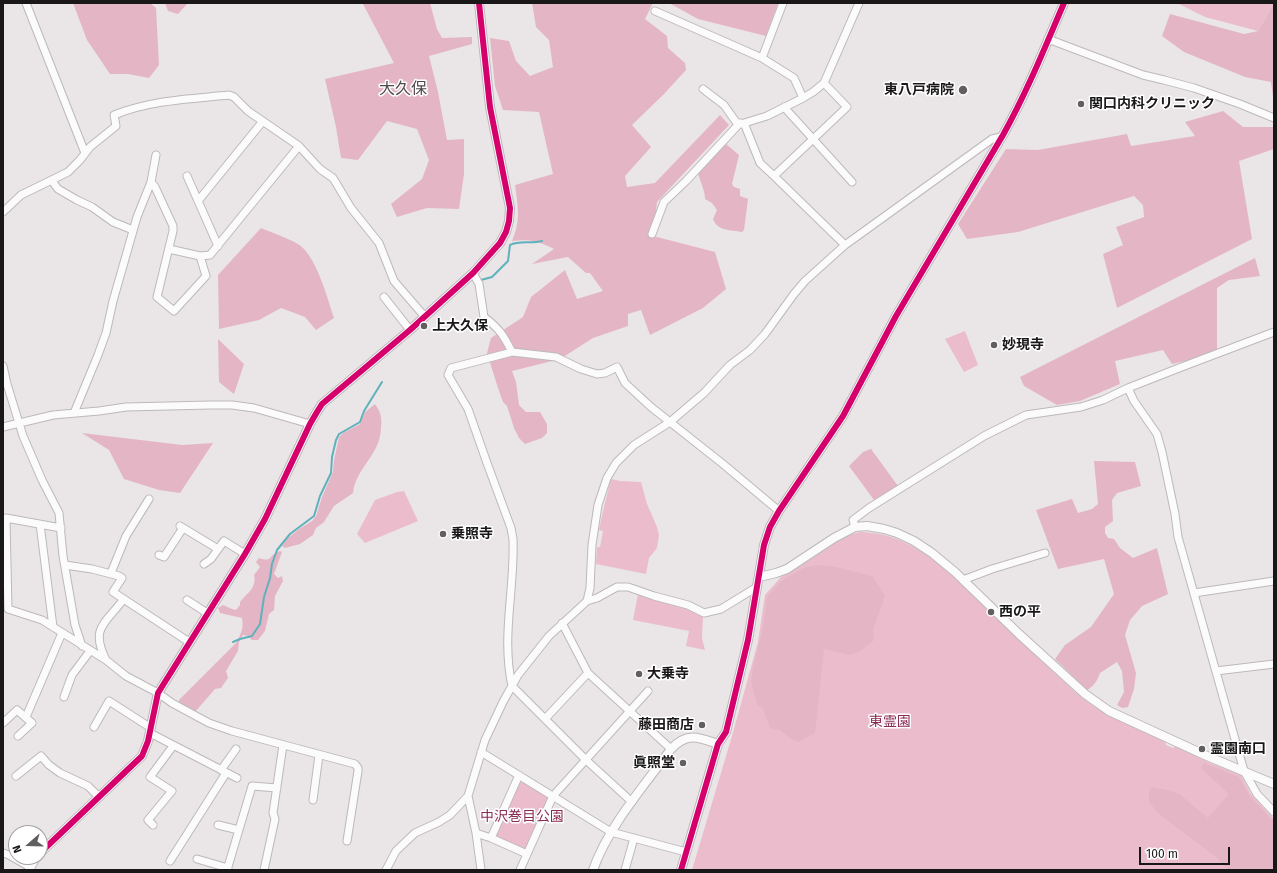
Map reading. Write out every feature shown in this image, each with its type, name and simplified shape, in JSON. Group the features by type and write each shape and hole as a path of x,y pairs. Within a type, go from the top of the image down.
{"street":[{"path":"26,3 85,153"},
{"path":"48,845 142,756 150,730 158,693 245,554 265,519 310,424 322,404 410,330 473,273 500,243 506,232 509,221 507,191 490,107 479,3"},
{"path":"762,58 784,3"},
{"path":"703,89 724,105 736,122 742,123 767,116 803,98 813,92 824,82 859,3"},
{"path":"681,870 718,744 726,732 748,640 764,545 770,527 779,511 843,416 896,316 1002,138 1019,106 1064,3"},
{"path":"655,11 762,58 794,78 803,98"},
{"path":"1048,39 1144,76 1194,88 1274,118"},
{"path":"774,176 847,107 824,82"},
{"path":"3,212 21,195 68,172 85,153 116,126 114,115 130,108 164,101 229,95 234,97 248,111 299,146 320,169 333,178 351,208 379,243 394,282 425,316"},
{"path":"784,107 852,182"},
{"path":"198,201 263,121"},
{"path":"742,123 760,163 845,246"},
{"path":"652,234 664,202 742,123"},
{"path":"587,600 590,588 594,531 598,505 607,478 616,463 634,445 670,422 704,393 730,365 757,343 802,285 845,246 992,139 1002,138"},
{"path":"169,249 200,256 210,255 299,146"},
{"path":"74,413 106,333 113,301 137,217 151,182 156,155"},
{"path":"187,176 218,246"},
{"path":"52,181 58,189 92,207 113,222 134,230"},
{"path":"151,182 173,226 174,231 157,297 174,311 206,276 200,256"},
{"path":"473,273 479,284 484,317 495,324 503,333 512,352"},
{"path":"384,297 410,330"},
{"path":"855,527 853,520 869,508 984,436 1026,415 1081,407 1104,400 1128,388 1274,332"},
{"path":"632,802 586,760 512,686 509,670 507,640 514,539 468,409 448,375 451,368 512,352 556,357 581,369 597,374 605,373 616,367 625,384 779,511"},
{"path":"3,366 23,436 42,480 59,513 65,565 75,624 82,646"},
{"path":"1128,388 1134,401 1158,439 1164,460 1178,537 1244,771 1257,794 1274,812"},
{"path":"3,427 48,416 126,407 232,405 254,408 310,424"},
{"path":"111,573 126,536 149,500"},
{"path":"61,528 6,518 8,609 42,620 53,626 106,660 126,676 209,723 232,731 355,764 358,768 347,841"},
{"path":"40,524 53,626"},
{"path":"759,577 776,574 786,569 834,538 855,527 867,526 897,533 914,541 932,553 1085,694 1109,711 1204,755 1274,784"},
{"path":"158,555 164,557 181,527 218,549"},
{"path":"204,564 211,559 222,543 226,542 245,554"},
{"path":"963,580 992,569 1045,553"},
{"path":"65,565 111,573 122,578 113,592 189,642"},
{"path":"1194,593 1274,581"},
{"path":"386,870 396,851 415,833 450,815 468,796 485,740 518,675 549,636 587,600 597,598 617,587 628,587 688,605 704,613 721,609 757,587"},
{"path":"106,660 102,653 99,640 99,631 123,600"},
{"path":"187,600 207,613"},
{"path":"562,623 588,673 671,749"},
{"path":"26,717 62,633"},
{"path":"64,697 72,675 90,651"},
{"path":"1216,671 1274,664"},
{"path":"545,719 588,673"},
{"path":"520,870 553,796 648,691"},
{"path":"94,727 109,701 172,746 237,778"},
{"path":"3,723 17,710 26,717 32,723 18,736"},
{"path":"592,870 611,832 677,742 684,738 693,737 718,744"},
{"path":"264,870 275,820 273,813 283,745"},
{"path":"153,826 148,820 172,791 150,778 172,746"},
{"path":"170,861 236,749"},
{"path":"481,752 611,832 686,852"},
{"path":"312,800 319,755"},
{"path":"16,776 41,756 49,765 60,773 88,786 99,796"},
{"path":"491,838 519,775"},
{"path":"197,859 228,869 252,786 277,788"},
{"path":"468,796 482,870"},
{"path":"218,825 240,830"},
{"path":"476,833 527,854"},
{"path":"625,870 634,838"},
{"path":"3,853 29,869"}],"green space":[{"path":"1177,3 1274,3 1258,31 1205,17"},
{"path":"965,331 978,365 964,372 945,339"},
{"path":"611,479 641,482 647,504 659,535 657,548 649,558 646,574 596,564 597,547 600,547 603,531 599,530"},
{"path":"404,491 418,521 365,543 357,534 375,500"},
{"name":"東霊園","path":"860,532 883,535 902,541 940,564 1075,692 1092,705 1114,718 1165,741 1166,745 1173,748 1176,746 1208,762 1241,775 1251,794 1274,819 1274,870 692,870 758,642 765,595 781,577 811,559 838,540 848,535"},
{"path":"638,594 687,609 703,616 702,638 705,650 686,646 689,631 633,620"},
{"name":"中沢巻目公園","path":"519,775 553,796 527,854 491,838"}],"shaded area":[{"path":"73,3 150,3 156,8 159,65 149,78 128,74 110,74 87,40"},
{"path":"165,3 188,3 178,14 168,11"},
{"path":"353,3 430,3 437,29 442,38 472,37 472,44 429,56 438,92 447,140 464,139 464,174 459,209 427,208 397,217 391,204 422,179 429,160 417,129 387,121 358,160 341,158 336,127 325,79 394,63 363,4"},
{"path":"532,3 653,3 645,19 667,36 668,48 685,63 686,70 632,125 651,147 625,176 627,187 655,183 720,115 729,125 657,202 653,236 715,252 726,289 703,308 650,335 641,310 628,314 628,326 593,338 560,359 512,371 516,382 519,405 526,412 540,412 547,424 547,433 542,438 525,444 519,438 514,428 507,406 503,402 498,388 487,353 491,338 523,317 531,297 565,270 577,299 603,291 590,273 586,273 568,257 532,264 554,249 534,241 512,241 518,220 515,185 553,174 539,112 503,110 495,86 490,38 509,41 516,61 530,76 553,67 549,40 536,27"},
{"path":"669,3 778,3 766,36 698,19"},
{"path":"1274,3 1274,105 1271,82 1245,77 1184,52 1162,36 1170,14 1244,34 1258,31"},
{"path":"1223,111 1243,127 1274,127 1274,149 1239,161 1252,239 1117,308 1103,254 1123,245 1116,227 1144,217 1143,205 1134,196 1018,232 967,239 958,224 1006,149 1038,150 1127,134 1131,146 1195,136 1185,122"},
{"path":"726,144 739,155 732,184 734,187 740,189 740,196 748,199 744,230 742,232 721,228 715,223 713,219 717,210 712,203 705,199 698,173 702,166"},
{"path":"261,228 300,245 308,254 318,271 334,318 316,330 305,317 281,308 259,320 219,329 218,275"},
{"path":"1255,258 1260,276 1229,280 1217,288 1217,354 1172,364 1163,350 1115,361 1120,384 1080,401 1057,405 1024,386 1020,377"},
{"path":"218,339 244,364 234,394 219,382"},
{"path":"375,404 380,412 381,418 380,438 377,446 358,476 353,493 334,506 324,522 316,528 313,535 300,544 285,548 282,546 288,538 312,521 316,516 322,497 333,472 339,437 343,433 360,424 365,412"},
{"path":"82,433 182,445 213,443 180,493 159,490 124,479 109,450"},
{"path":"873,448 871,449 898,486 874,500 849,466 863,452"},
{"path":"1094,461 1135,462 1141,486 1117,493 1112,500 1113,521 1105,527 1105,533 1108,538 1114,539 1120,548 1133,558 1157,548 1168,594 1142,606 1130,620 1125,635 1136,673 1134,689 1128,707 1122,708 1117,705 1124,692 1122,671 1117,662 1100,673 1095,683 1087,690 1055,659 1065,645 1091,627 1114,594 1104,559 1058,569 1036,510 1072,499 1078,513 1092,509 1098,504"},
{"path":"280,551 282,552 274,574 278,578 282,576 283,581 275,596 274,610 269,614 265,631 258,640 252,640 248,636 243,635 239,642 238,651 226,671 228,678 221,688 215,689 195,712 179,703 179,700 237,642 240,636 243,622 242,618 220,613 218,608 223,605 236,610 240,605 240,602 253,587 255,580 254,575 260,567 256,562 259,558 267,560 273,554"},
{"path":"820,565 836,567 872,576 885,596 873,630 874,640 860,651 850,655 824,649 815,733 799,742 790,738 780,730 770,728 763,709 758,705 755,698 751,682 763,628 767,597 779,583 787,577 806,567"},
{"path":"1204,763 1239,777 1249,795 1274,822 1274,870 1228,870 1216,857 1159,814 1149,802 1149,792 1152,787 1168,790 1179,794 1208,818 1229,794 1201,768"}],"waterway":[{"path":"481,280 492,277 508,261 510,245 542,241"},
{"path":"233,642 252,636 260,624 264,597 277,550 290,534 314,516 320,496 331,473 332,457 339,434 360,422 364,411 382,382"}],"cycle path":[{"path":"48,845 142,756 148,741 158,693 245,554 265,519 310,424 322,404 410,330 473,273 500,243 506,232 510,208 490,107 479,3"},
{"path":"681,870 718,744 726,732 748,640 764,545 770,527 779,511 843,416 896,316 1012,119 1043,53 1064,3"}],"place":[{"name":"東八戸病院","path":"963,90"},
{"name":"関口内科クリニック","path":"1081,104"},
{"name":"上大久保","path":"424,326"},
{"name":"妙現寺","path":"994,345"},
{"name":"乗照寺","path":"443,534"},
{"name":"西の平","path":"991,612"},
{"name":"大乗寺","path":"639,674"},
{"name":"藤田商店","path":"702,725"},
{"name":"霊園南口","path":"1202,749"},
{"name":"眞照堂","path":"683,763"}],"district":[{"name":"大久保","path":"403,90"}]}
